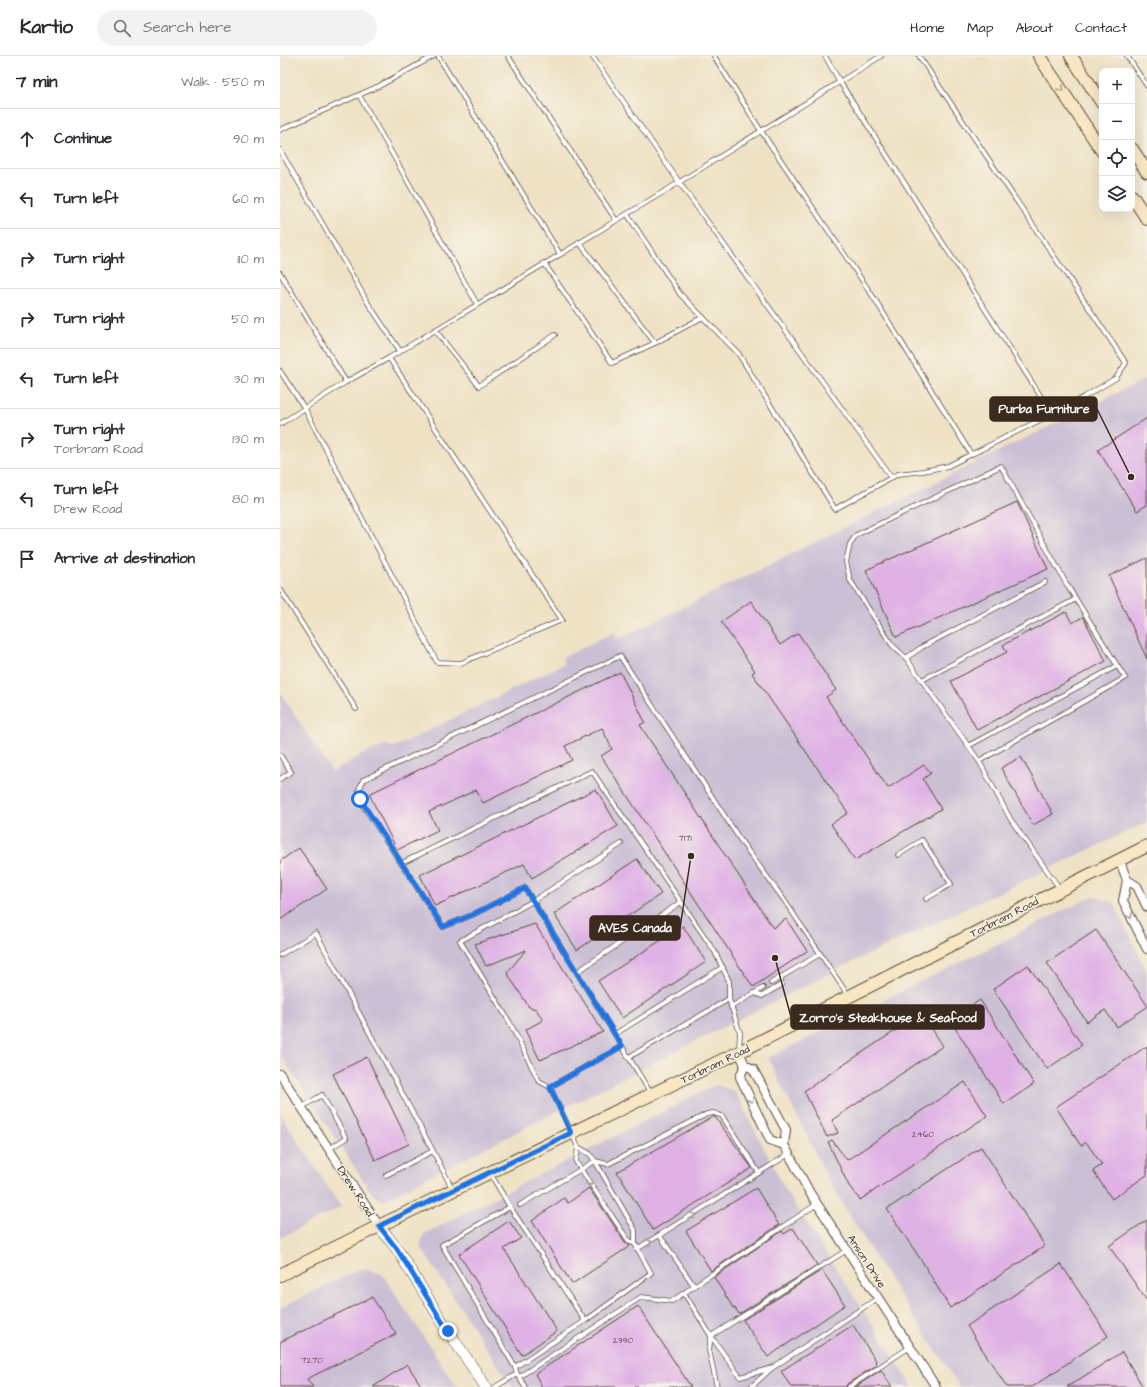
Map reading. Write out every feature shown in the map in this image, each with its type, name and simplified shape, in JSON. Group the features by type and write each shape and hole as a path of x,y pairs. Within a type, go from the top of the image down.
{"main road":[{"path":"1039,56 1099,146"},
{"path":"1071,56 1099,98"},
{"path":"1135,154 1147,172"},
{"path":"1135,201 1147,219"},
{"name":"Torbram Road","path":"280,1275 739,1052 1147,846"}],"street":[{"path":"1119,859 1127,880 1123,901 1147,949"},
{"path":"1127,880 1137,886 1147,907"},
{"name":"Anson Drive","path":"739,1052 745,1065 753,1069 786,1130 784,1145 817,1204 936,1387"},
{"path":"745,1065 740,1077 770,1140 784,1145"},
{"name":"Drew Road","path":"280,1074 379,1226 397,1249 448,1331 486,1387"}],"lane":[{"path":"280,130 379,86 434,56"},
{"path":"438,56 560,254"},
{"path":"508,56 616,220"},
{"path":"592,56 679,182 891,477"},
{"path":"714,56 761,131 874,298 972,454"},
{"path":"825,56 840,82 1052,414"},
{"path":"280,424 346,382 389,358 627,214 882,56"},
{"path":"627,214 680,294 738,352 836,509 891,477 898,474 948,466 1074,403 1116,378 1126,363 919,56"},
{"path":"1127,56 1147,86"},
{"path":"358,95 477,304"},
{"path":"280,150 368,303 400,351"},
{"path":"580,242 655,344"},
{"path":"544,263 612,363 655,344 703,317"},
{"path":"280,273 346,382"},
{"path":"435,330 479,386 555,335"},
{"path":"280,371 305,409 437,662 461,663 562,620 389,358"},
{"path":"979,761 1125,678 1076,599 1001,466 856,535 850,544 846,562 850,580 892,645 906,658 979,761 1011,820 1060,889"},
{"path":"906,658 922,647 1045,582"},
{"path":"280,589 356,709"},
{"path":"922,680 1076,599"},
{"path":"651,1094 525,888 472,915 443,927 360,799 359,790 363,780 620,656 743,844 782,897 849,996"},
{"path":"968,746 1117,666"},
{"path":"280,755 291,772 280,779"},
{"path":"402,864 592,772 715,952 723,967 729,981 729,999 740,1033 739,1052"},
{"path":"898,855 922,840 952,884 926,899"},
{"path":"515,1367 585,1321 651,1273 634,1244 628,1240 576,1162 578,1148 550,1087 539,1081 509,1021 460,940 533,901 621,844"},
{"path":"577,972 681,902"},
{"path":"280,955 316,933 453,1190"},
{"path":"771,983 820,954"},
{"path":"615,1034 723,967"},
{"path":"754,993 762,996 780,985 781,977"},
{"path":"731,1006 763,988"},
{"path":"629,1057 729,999"},
{"path":"550,1087 622,1046"},
{"path":"302,1107 322,1095 346,1138 329,1149"},
{"path":"520,1205 595,1161 608,1164 707,1114 714,1113 722,1116 759,1173"},
{"path":"578,1148 590,1154 595,1161 635,1230 634,1244"},
{"path":"386,1175 433,1150"},
{"path":"637,1249 789,1154"},
{"path":"490,1173 510,1208 585,1321"},
{"path":"495,1387 518,1376 641,1297 672,1301 817,1204"},
{"path":"510,1208 442,1245 515,1367 518,1376 525,1387"},
{"path":"660,1236 694,1286"},
{"path":"717,1387 709,1350 712,1336 847,1250"},
{"path":"684,1293 740,1377 772,1368"},
{"path":"751,1387 772,1368 878,1298"},
{"path":"849,1387 910,1347"}],"shaded area":[{"path":"1147,378 1147,822 838,969 383,1200 373,1195 280,1054 280,692 332,772 361,755 385,745 395,747 564,664 562,658 614,632 619,639"},
{"path":"1093,896 1114,903 1147,972 1147,1387 960,1387 878,1262 830,1183 768,1058"},
{"path":"715,1085 735,1091 787,1193 913,1387 512,1387 420,1246 424,1234"},
{"path":"280,1114 341,1207 280,1238"},
{"path":"362,1268 382,1274 457,1387 280,1387 280,1308"}],"building":[{"path":"1147,418 1147,505 1137,511 1098,450"},
{"path":"1017,502 1048,569 896,637 866,570"},
{"path":"1147,558 1147,659 1109,576"},
{"path":"751,601 780,645 798,633 836,690 826,697 888,788 924,765 931,773 923,779 941,809 855,860 831,824 848,813 752,673 755,671 721,622"},
{"path":"1066,612 1072,623 1083,617 1106,661 977,730 951,681 1007,652 1003,645"},
{"path":"620,672 645,722 640,725 773,928 786,919 807,951 753,987 601,756 612,749 602,728 565,746 572,760 483,803 476,790 429,812 438,830 397,850 369,794"},
{"path":"1021,757 1053,814 1033,825 1001,768"},
{"path":"596,789 618,826 532,878 524,864 435,906 420,875"},
{"path":"299,848 327,889 280,920 280,861"},
{"path":"637,859 661,894 577,950 554,914"},
{"path":"535,924 603,1032 540,1060 525,1030 543,1020 536,1009 529,1007 507,973 526,950 486,966 475,944"},
{"path":"683,926 706,962 622,1018 598,981"},
{"path":"1096,930 1147,1005 1147,1007 1117,1027 1105,1010 1087,1022 1047,963"},
{"path":"1028,965 1082,1045 1047,1069 993,989"},
{"path":"980,1000 1034,1084 1004,1104 950,1020"},
{"path":"922,1013 943,1046 832,1120 838,1133 827,1137 804,1091"},
{"path":"1147,1046 1147,1175 1112,1199 1093,1171 1102,1165 1086,1142 1081,1146 1056,1107"},
{"path":"367,1057 409,1144 375,1160 333,1074"},
{"path":"965,1082 987,1116 860,1200 849,1186 828,1142 832,1140 847,1160"},
{"path":"712,1117 715,1117 752,1168 653,1230 617,1172"},
{"path":"981,1147 1045,1246 950,1308 923,1263 887,1209"},
{"path":"589,1188 625,1242 630,1246 572,1284 532,1221 564,1198 568,1203"},
{"path":"756,1188 779,1225 711,1271 686,1231"},
{"path":"1147,1220 1147,1301 1109,1246"},
{"path":"509,1221 521,1238 504,1249 557,1331 522,1355 459,1254"},
{"path":"793,1228 817,1265 739,1314 735,1308 734,1309 714,1277 782,1231 784,1234"},
{"path":"1061,1264 1108,1336 1032,1387 1007,1387 967,1326"},
{"path":"822,1270 845,1305 768,1357 743,1320"},
{"path":"372,1297 396,1334 307,1379 313,1387 280,1387 280,1342"},
{"path":"638,1306 691,1387 542,1387 535,1374"},
{"path":"853,1325 876,1361 875,1362 877,1365 847,1384 846,1387 791,1387 781,1371"},
{"path":"1122,1352 1143,1387 1067,1387"},
{"path":"407,1364 422,1387 373,1387"},
{"path":"881,1370 892,1387 855,1387"}],"place":[{"name":"Purba Furniture","path":"1131,477"},
{"name":"AVES Canada","path":"691,856"},
{"name":"Zorro's Steakhouse & Seafood","path":"775,958"}],"route":[{"path":"360,799 443,927 472,915 525,888 622,1046 550,1087 571,1133 379,1226 397,1249 448,1331"}]}
